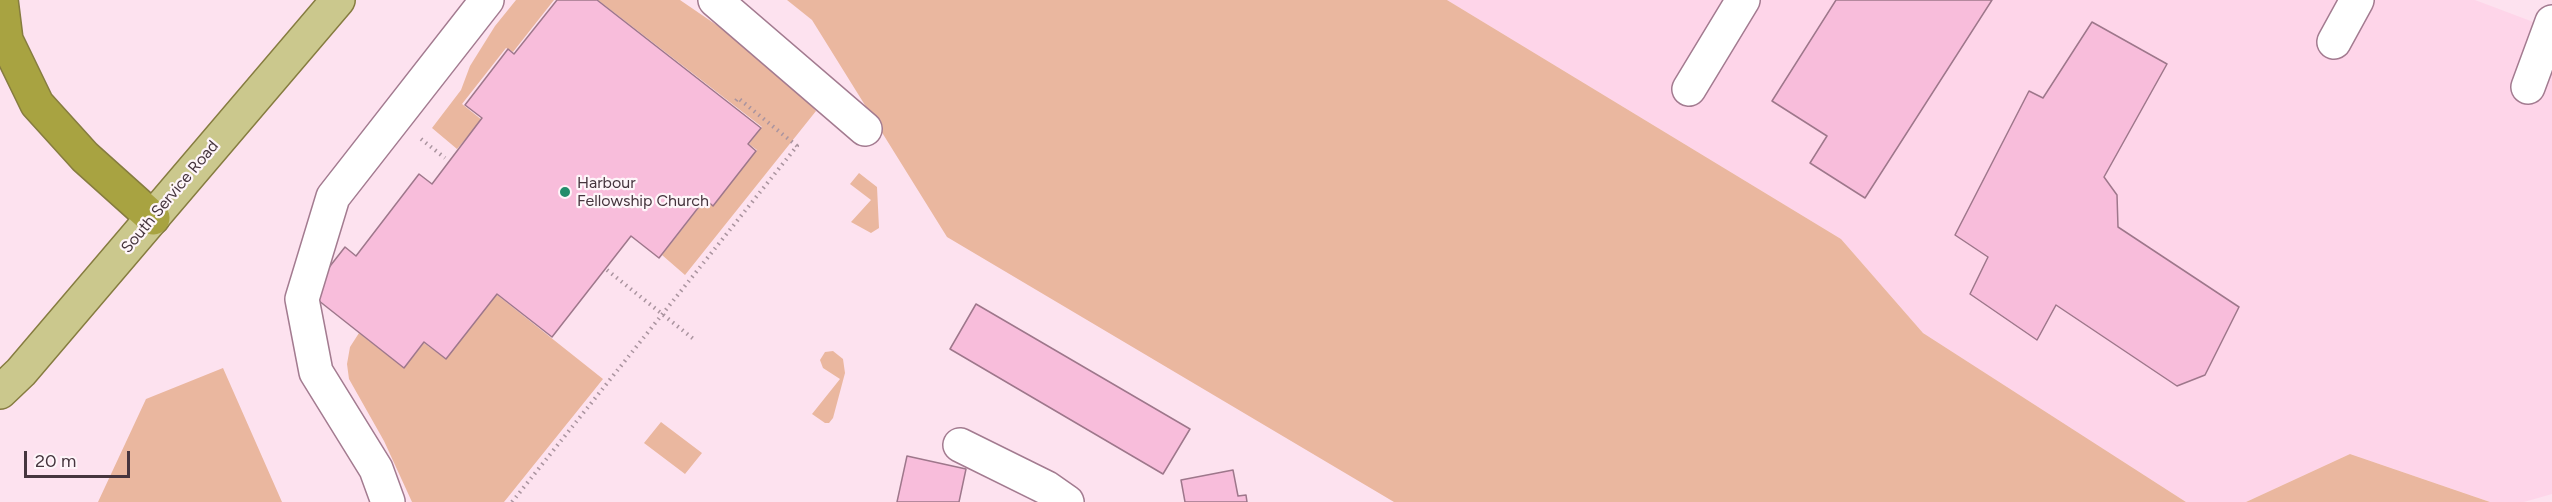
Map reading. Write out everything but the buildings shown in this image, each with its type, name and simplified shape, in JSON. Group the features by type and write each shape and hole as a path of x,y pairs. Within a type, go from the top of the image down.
{"highway":[{"path":"1,0 6,40 37,104 85,157 153,218"}],"main road":[{"name":"South Service Road","path":"0,392 21,372 338,0"}],"street":[{"path":"388,502 376,469 316,372 302,299 333,197 487,0"},
{"path":"715,0 865,129"},
{"path":"1689,89 1743,0"},
{"path":"2334,42 2357,0"},
{"path":"2540,0 2552,4"},
{"path":"2528,87 2552,22"},
{"path":"960,445 1053,497"}],"path":[{"path":"512,502 797,146 738,98 734,103"},
{"path":"607,270 696,341"}],"shaded area":[{"path":"516,0 554,0 513,52 506,48 462,104 482,120 457,149 432,128 461,90 470,66 495,26"},
{"path":"598,0 680,0 737,39 806,98 816,111 685,275 662,255 705,200 713,206 757,150 749,144 762,127"},
{"path":"787,0 1447,0 1841,239 1923,333 2186,502 1394,502 947,237 812,20"},
{"path":"1447,0 2475,0 2552,29 2552,494 2524,502 2490,502 2350,454 2246,502 2186,502 1923,333 1841,239"},
{"path":"859,173 877,187 879,228 871,233 851,222 871,200 850,184"},
{"path":"496,294 603,379 504,502 412,502 384,441 349,379 347,364 350,347 359,333 404,368 424,343 446,359"},
{"path":"833,351 843,359 845,373 833,418 829,423 825,423 812,414 840,379 823,368 820,360 825,352"},
{"path":"223,368 282,502 98,502 146,399"},
{"path":"661,422 702,453 685,474 644,443"},
{"path":"2350,454 2490,502 2246,502"}],"place":[{"name":"Harbour Fellowship Church","path":"565,192"}]}
